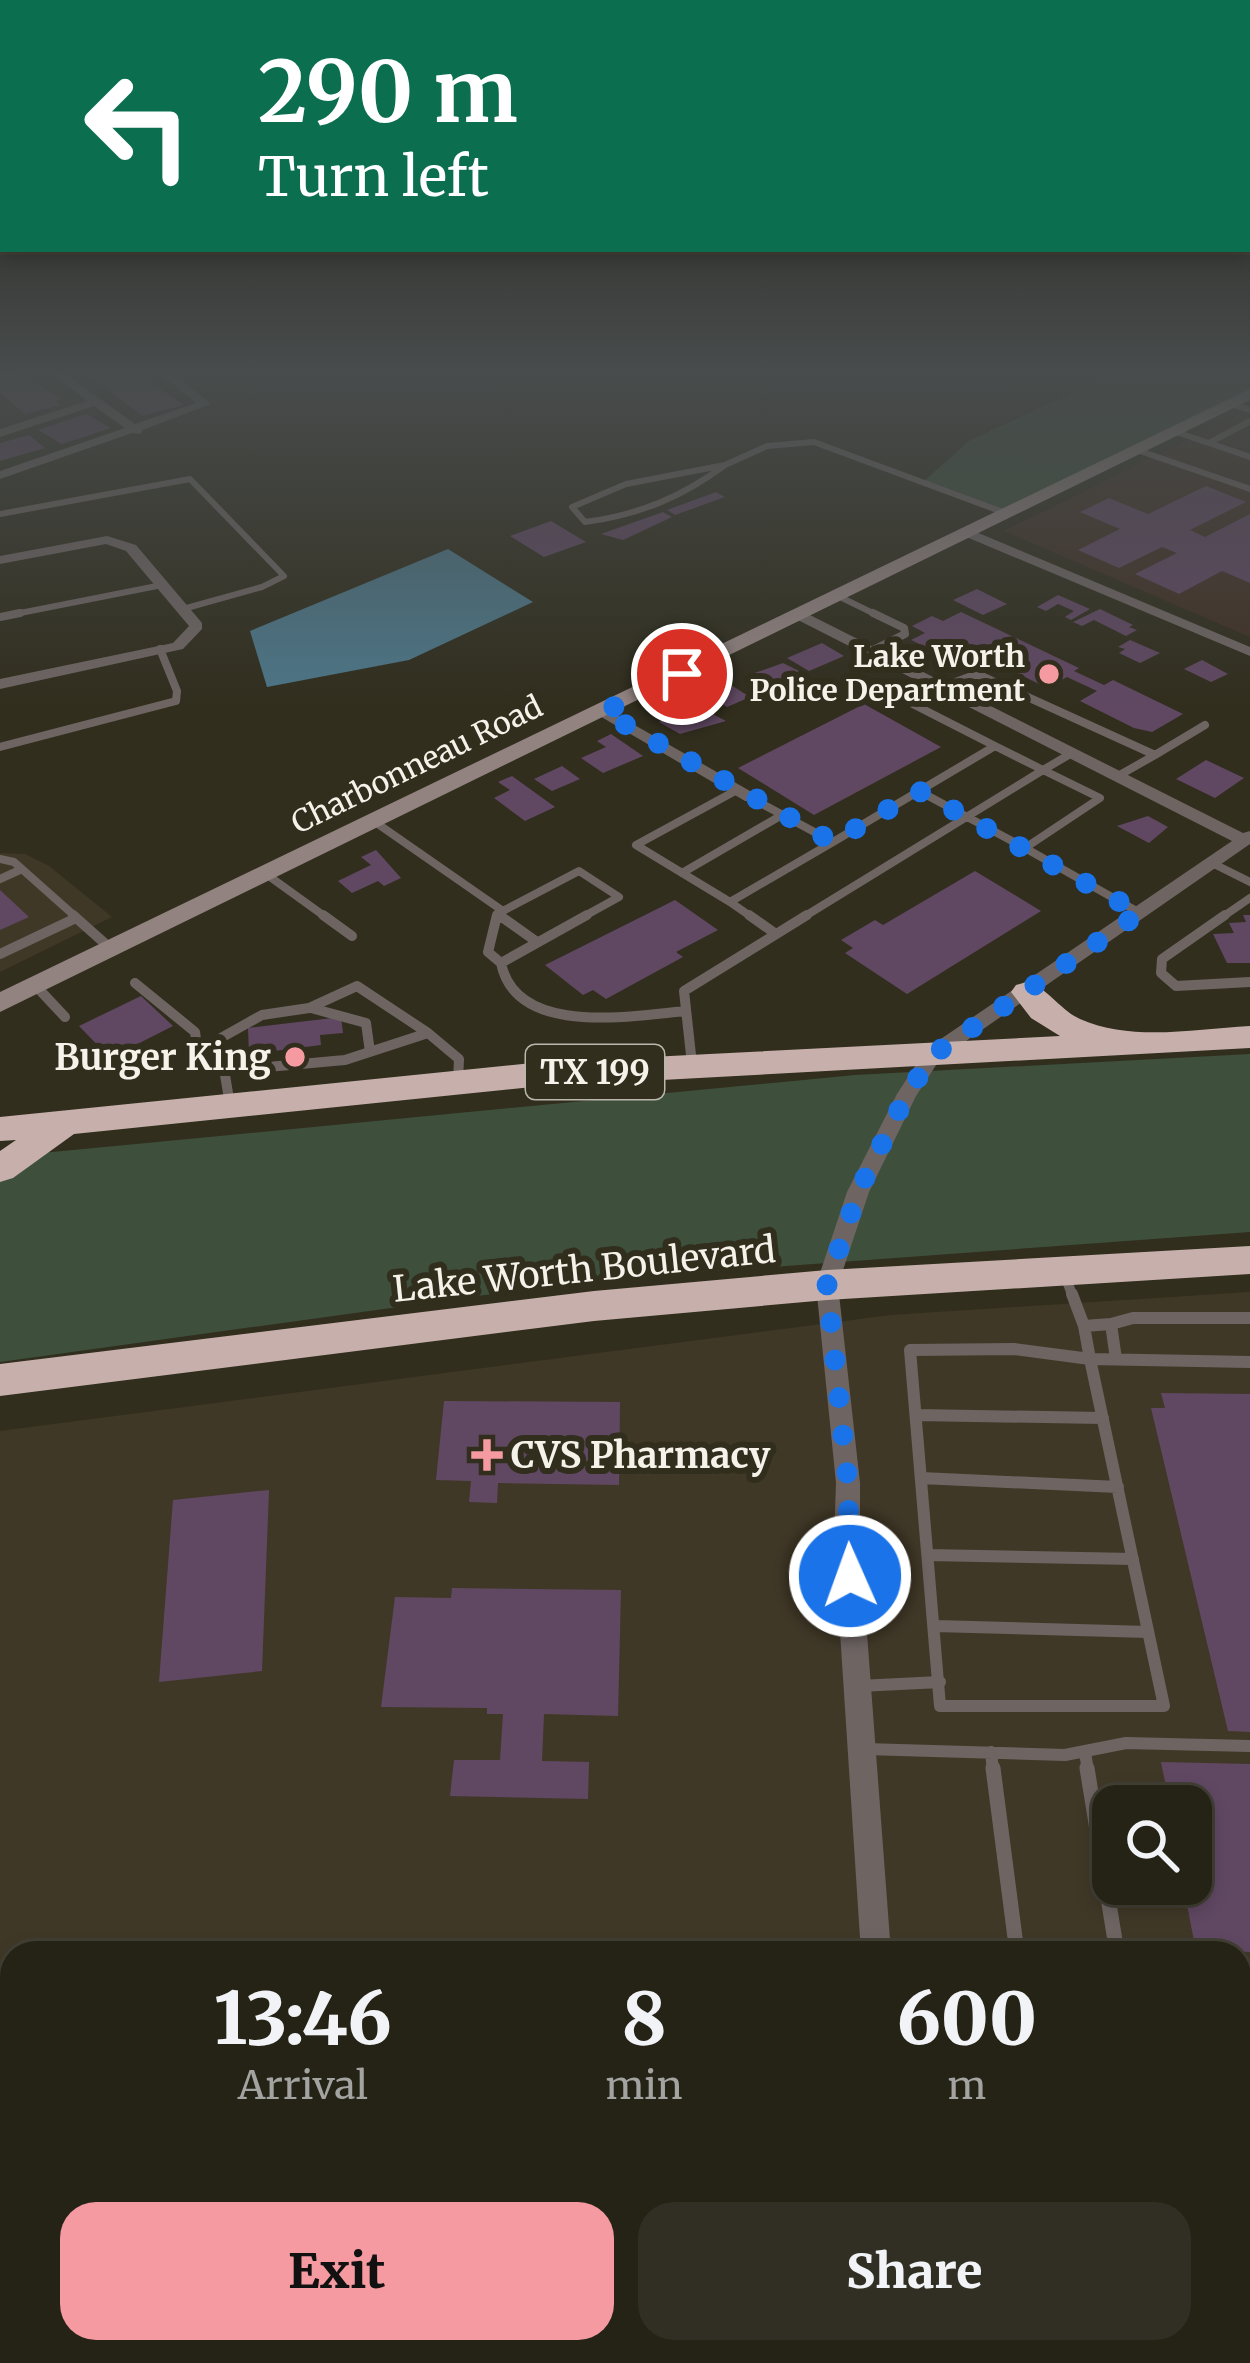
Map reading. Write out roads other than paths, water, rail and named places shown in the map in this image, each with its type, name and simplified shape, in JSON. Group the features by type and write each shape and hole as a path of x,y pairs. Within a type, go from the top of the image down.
{"highway":[{"path":"1027,992 1036,1007 1054,1019 1115,1044"},
{"name":"TX 199","path":"0,1129 66,1123 227,1088 458,1083 1250,1036"},
{"path":"0,1169 66,1123"},
{"name":"Lake Worth Boulevard","path":"7,1376 594,1306 827,1285 1250,1260"}],"street":[{"name":"Charbonneau Road","path":"0,1003 1072,483"},
{"path":"969,533 1250,652"},
{"path":"0,560 107,540 131,548 197,626 178,646 0,684"},
{"path":"801,616 1247,838 934,1054 872,1162 827,1285 848,1483 856,1686 875,1941"},
{"path":"603,712 744,794"}],"lane":[{"path":"0,514 167,483"},
{"path":"183,609 262,587 284,576 194,483"},
{"path":"630,483 572,507 585,523 634,516 688,494 701,483"},
{"path":"925,483 1008,514"},
{"path":"0,617 162,585"},
{"path":"840,597 904,628 905,634 871,651"},
{"path":"0,747 176,701 177,691 160,649"},
{"path":"1025,848 1100,798 897,696 977,674 1155,755"},
{"path":"1118,776 1205,725"},
{"path":"730,902 995,746"},
{"path":"692,1067 684,991 1072,753"},
{"path":"919,791 1140,913"},
{"path":"776,934 636,845 744,794 833,842"},
{"path":"682,873 782,815"},
{"path":"375,822 537,942"},
{"path":"0,859 22,869 110,948"},
{"path":"1212,863 1250,882"},
{"path":"0,879 22,869"},
{"path":"579,871 620,897 501,963 488,952 500,912 579,871"},
{"path":"266,874 352,936"},
{"path":"1250,898 1162,959 1161,973 1176,986 1250,982"},
{"path":"0,954 76,918"},
{"path":"501,963 500,972 518,1001 559,1014 686,1011"},
{"path":"135,983 194,1032 197,1046 189,1063"},
{"path":"35,985 65,1017"},
{"path":"428,1033 345,1060 227,1088 219,1039 262,1015 309,1008 357,986 428,1033 459,1059 458,1083"},
{"path":"309,1008 366,1024 370,1052"},
{"path":"1063,1271 1084,1326 1090,1359 1164,1706 940,1706 910,1350 1014,1349 1090,1359 1250,1362"},
{"path":"1084,1326 1133,1318 1250,1318"},
{"path":"1111,1324 1116,1359"},
{"path":"916,1414 1103,1418"},
{"path":"921,1478 1118,1487"},
{"path":"928,1555 1133,1559"},
{"path":"934,1626 1148,1632"},
{"path":"856,1686 940,1682"},
{"path":"860,1748 1085,1752 1126,1743 1250,1746"},
{"path":"992,1752 1016,1941"},
{"path":"1085,1752 1115,1941"}],"water":[{"path":"448,549 533,602 409,660 267,687 250,631"}],"place":[{"name":"Lake Worth Police Department","path":"1049,674"},
{"name":"Burger King","path":"295,1057"},
{"name":"CVS Pharmacy","path":"487,1455"}]}
